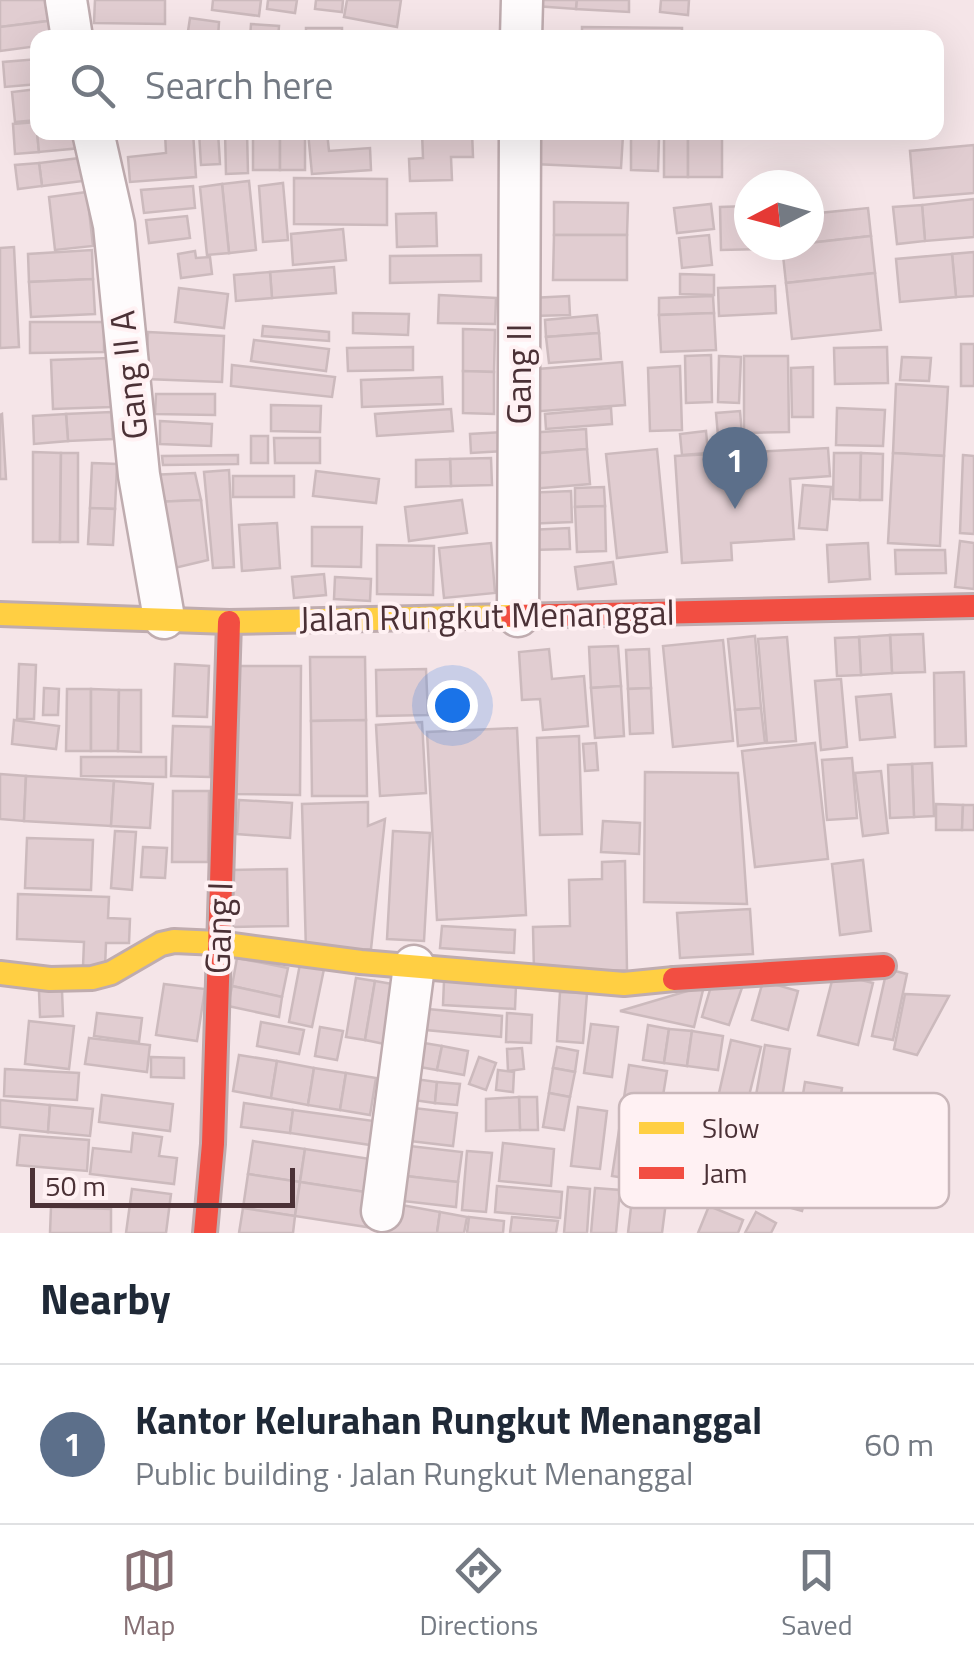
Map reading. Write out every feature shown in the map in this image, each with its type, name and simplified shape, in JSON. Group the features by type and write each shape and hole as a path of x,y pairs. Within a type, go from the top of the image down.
{"street":[{"path":"66,0 71,30"},
{"path":"521,30 522,0"},
{"name":"Gang II A","path":"95,140 114,224 139,475 164,618"},
{"name":"Gang II","path":"518,616 520,140"},
{"name":"Jalan Rungkut Menanggal","path":"0,614 229,622 974,606"},
{"name":"Gang I","path":"205,1233 213,1144 229,622"},
{"path":"0,973 50,979 92,978 111,973 161,944 218,943 414,966 624,984 752,972 884,966"},
{"path":"382,1211 414,966"}],"building":[{"path":"0,0 54,0 56,20 0,27"},
{"path":"95,0 165,0 165,24 94,23"},
{"path":"213,0 261,0 259,16 212,10"},
{"path":"268,0 297,0 295,13 267,9"},
{"path":"316,0 343,0 342,12 315,9"},
{"path":"347,0 401,0 397,27 344,17"},
{"path":"535,0 577,0 576,9 535,6"},
{"path":"577,0 629,0 629,12 576,9"},
{"path":"661,0 689,0 688,15 660,12"},
{"path":"190,18 219,22 218,30 188,30"},
{"path":"56,20 57,30 30,30 30,47 0,51 0,27"},
{"path":"251,24 279,26 279,30 251,30"},
{"path":"582,27 682,28 682,30"},
{"path":"306,28 342,28 342,30"},
{"path":"30,60 30,85 5,87 3,62"},
{"path":"30,90 30,121 15,122 12,92"},
{"path":"30,123 30,140 38,140 39,152 15,154 13,124"},
{"path":"38,140 80,140 81,148 39,152"},
{"path":"165,140 194,140 196,177 130,182 128,157 166,153"},
{"path":"199,140 218,140 220,164 201,165"},
{"path":"225,140 247,140 248,173 226,174"},
{"path":"253,140 280,140 280,170 253,170"},
{"path":"280,140 305,140 305,170 280,170"},
{"path":"309,140 328,140 329,151 370,148 371,170 312,174"},
{"path":"422,140 472,140 473,157 451,157 452,180 410,181 409,159 423,158"},
{"path":"535,140 623,140 621,168 534,164"},
{"path":"631,140 659,140 658,171 631,170"},
{"path":"664,140 688,140 688,177 664,177"},
{"path":"688,140 722,140 722,177 688,177"},
{"path":"974,145 974,193 914,198 910,151"},
{"path":"88,157 91,180 42,186 39,163"},
{"path":"39,163 42,186 18,189 15,165"},
{"path":"294,178 387,179 387,225 294,224"},
{"path":"249,181 256,250 229,253 222,184"},
{"path":"283,183 288,240 263,242 259,186"},
{"path":"222,184 229,253 207,255 200,187"},
{"path":"193,186 195,208 144,213 141,190"},
{"path":"87,192 93,246 55,250 49,197"},
{"path":"974,199 974,237 925,241 922,205"},
{"path":"554,202 628,203 627,235 554,235"},
{"path":"711,204 714,229 677,233 674,208"},
{"path":"922,205 925,241 897,244 893,207"},
{"path":"720,207 734,207 734,250 721,250"},
{"path":"868,208 871,236 824,241 824,212"},
{"path":"436,213 437,246 397,247 396,214"},
{"path":"187,216 190,238 149,243 146,220"},
{"path":"343,229 346,260 293,265 291,234"},
{"path":"554,235 627,235 627,280 553,280"},
{"path":"709,235 712,265 682,268 679,238"},
{"path":"871,236 875,273 786,283 784,260 824,260 824,241"},
{"path":"14,247 19,347 0,348 0,248"},
{"path":"92,250 93,279 29,282 28,254"},
{"path":"195,251 196,258 210,257 212,274 181,278 178,254"},
{"path":"974,252 974,296 956,297 952,254"},
{"path":"952,254 956,297 900,302 896,259"},
{"path":"481,255 481,281 390,283 390,256"},
{"path":"334,267 336,293 272,298 270,272"},
{"path":"270,272 272,298 236,301 234,275"},
{"path":"875,273 881,330 792,339 786,283"},
{"path":"680,274 714,275 714,295 680,294"},
{"path":"93,279 95,314 31,317 29,282"},
{"path":"775,286 776,313 719,316 718,288"},
{"path":"179,288 228,294 224,328 175,322"},
{"path":"439,295 496,298 495,324 438,323"},
{"path":"569,296 570,315 532,316 531,298"},
{"path":"713,296 714,313 659,315 659,298"},
{"path":"353,313 409,314 408,335 353,333"},
{"path":"714,313 716,350 661,352 659,315"},
{"path":"597,315 599,333 546,337 545,320"},
{"path":"30,322 104,322 104,352 30,353"},
{"path":"263,326 329,332 329,341 262,336"},
{"path":"463,329 495,330 494,372 463,371"},
{"path":"148,332 224,336 222,382 146,379"},
{"path":"599,333 601,359 549,363 546,337"},
{"path":"254,340 329,349 326,371 251,361"},
{"path":"961,344 974,344 974,386 961,386"},
{"path":"413,347 413,370 348,371 347,348"},
{"path":"887,347 888,383 835,384 834,348"},
{"path":"711,355 712,402 686,403 685,356"},
{"path":"719,356 741,357 739,403 718,402"},
{"path":"744,356 788,356 789,432 744,433"},
{"path":"902,357 931,358 929,381 900,380"},
{"path":"109,358 111,407 53,409 51,360"},
{"path":"622,362 625,405 528,412 526,370"},
{"path":"232,365 335,377 332,397 231,386"},
{"path":"680,366 682,430 650,431 648,368"},
{"path":"813,367 813,417 792,417 791,368"},
{"path":"463,371 494,372 494,414 463,413"},
{"path":"442,377 443,404 362,407 361,380"},
{"path":"896,384 948,387 944,456 893,453"},
{"path":"156,394 215,394 215,415 155,414"},
{"path":"271,405 321,406 320,432 271,431"},
{"path":"611,408 612,424 546,429 545,414"},
{"path":"837,408 885,410 883,446 836,445"},
{"path":"451,409 453,431 377,436 375,414"},
{"path":"740,411 743,446 719,448 716,413"},
{"path":"111,412 113,439 68,441 66,414"},
{"path":"2,414 6,479 0,479"},
{"path":"66,414 68,441 34,444 33,416"},
{"path":"160,421 212,424 211,446 160,444"},
{"path":"586,429 587,449 529,454 527,433"},
{"path":"706,431 708,453 682,455 680,434"},
{"path":"503,432 504,451 471,453 470,434"},
{"path":"251,436 268,436 268,463 251,463"},
{"path":"274,438 320,438 320,463 275,463"},
{"path":"828,448 830,476 790,479 794,539 731,543 732,560 682,563 675,456"},
{"path":"587,449 590,484 531,489 529,454"},
{"path":"657,449 667,552 617,558 606,454"},
{"path":"33,452 61,453 60,542 33,542"},
{"path":"61,453 78,453 78,542 60,542"},
{"path":"834,453 861,453 860,500 833,499"},
{"path":"861,453 883,454 882,500 860,500"},
{"path":"893,453 944,456 940,546 888,543"},
{"path":"238,455 238,464 163,465 162,456"},
{"path":"963,455 974,456 974,534 960,533"},
{"path":"491,458 492,485 451,486 450,459"},
{"path":"450,459 451,486 416,487 416,460"},
{"path":"92,463 117,464 115,509 90,508"},
{"path":"229,470 234,567 213,568 204,472"},
{"path":"316,471 379,479 376,503 313,496"},
{"path":"195,473 201,500 154,502 149,475"},
{"path":"233,476 294,476 294,497 233,497"},
{"path":"803,485 831,487 827,530 799,528"},
{"path":"604,487 605,506 575,507 575,488"},
{"path":"571,491 572,522 524,524 523,493"},
{"path":"201,500 208,560 166,570 154,502"},
{"path":"462,500 467,533 409,541 405,507"},
{"path":"605,506 606,551 577,552 575,507"},
{"path":"90,508 115,509 113,545 88,544"},
{"path":"277,523 280,568 242,571 239,525"},
{"path":"312,527 362,527 361,567 312,566"},
{"path":"569,528 570,549 530,550 529,530"},
{"path":"960,541 974,543 974,589 955,587"},
{"path":"491,543 495,593 444,598 439,548"},
{"path":"868,543 870,579 829,582 827,545"},
{"path":"377,545 434,546 433,595 377,594"},
{"path":"895,550 945,550 946,573 896,574"},
{"path":"613,562 616,584 578,589 575,567"},
{"path":"324,574 326,595 294,598 292,577"},
{"path":"335,577 371,579 370,601 334,599"},
{"path":"923,634 925,672 892,673 890,635"},
{"path":"890,635 892,673 861,675 859,637"},
{"path":"755,636 761,708 735,710 728,639"},
{"path":"787,637 796,741 767,743 758,639"},
{"path":"859,637 861,675 837,676 835,638"},
{"path":"723,640 733,741 673,747 663,646"},
{"path":"618,646 621,686 591,688 589,647"},
{"path":"549,649 552,679 584,676 588,726 543,730 540,699 522,700 519,652"},
{"path":"649,649 651,688 628,689 626,650"},
{"path":"310,657 365,657 366,720 311,721"},
{"path":"19,664 36,665 34,719 17,719"},
{"path":"175,664 209,666 207,717 173,716"},
{"path":"232,666 301,666 300,795 231,794"},
{"path":"426,669 428,715 377,716 376,670"},
{"path":"964,672 966,746 935,747 934,673"},
{"path":"841,679 847,747 821,750 815,681"},
{"path":"621,686 624,736 595,738 591,688"},
{"path":"44,688 59,689 58,715 43,715"},
{"path":"651,688 653,733 630,734 628,689"},
{"path":"67,689 91,689 91,751 66,751"},
{"path":"91,689 119,690 118,751 91,751"},
{"path":"119,690 141,690 141,752 118,751"},
{"path":"891,694 895,737 860,740 856,697"},
{"path":"761,708 765,743 738,746 735,710"},
{"path":"14,720 59,726 56,749 12,744"},
{"path":"366,720 367,796 312,796 311,721"},
{"path":"422,722 426,793 380,796 376,725"},
{"path":"173,726 211,727 210,777 171,776"},
{"path":"517,728 526,915 437,920 427,732"},
{"path":"579,736 582,834 540,835 537,738"},
{"path":"596,743 598,770 585,771 583,744"},
{"path":"815,743 828,859 755,867 742,751"},
{"path":"81,757 166,757 166,777 81,776"},
{"path":"852,758 857,818 827,820 822,760"},
{"path":"932,763 934,816 914,817 912,764"},
{"path":"912,764 914,817 890,818 888,765"},
{"path":"881,771 888,833 863,836 855,773"},
{"path":"645,772 738,773 747,904 644,902"},
{"path":"0,774 26,776 24,821 0,819"},
{"path":"26,776 114,781 111,826 24,821"},
{"path":"114,781 153,784 150,828 111,826"},
{"path":"173,791 209,791 208,862 172,862"},
{"path":"239,800 292,803 290,838 237,834"},
{"path":"368,802 368,826 385,819 371,949 306,951 302,804"},
{"path":"936,804 963,805 962,830 936,830"},
{"path":"963,805 974,805 974,830 962,830"},
{"path":"603,821 640,823 639,854 601,852"},
{"path":"115,831 136,832 132,890 111,888"},
{"path":"393,831 430,833 424,941 387,939"},
{"path":"27,838 93,840 91,890 25,888"},
{"path":"143,847 167,848 165,878 141,877"},
{"path":"863,860 871,931 840,935 832,864"},
{"path":"625,861 627,970 534,972 533,927 570,926 569,880 602,879 602,862"},
{"path":"287,869 288,926 232,927 231,870"},
{"path":"18,894 109,897 108,918 130,919 129,943 106,943 105,967 83,967 84,942 17,939"},
{"path":"750,909 753,954 680,958 677,913"},
{"path":"442,926 515,930 514,953 440,948"},
{"path":"237,958 288,968 282,997 232,986"},
{"path":"300,964 324,969 312,1027 289,1022"},
{"path":"887,969 907,974 893,1040 872,1036"},
{"path":"834,973 873,983 858,1045 818,1035"},
{"path":"356,978 375,981 365,1040 346,1037"},
{"path":"745,979 729,1025 702,1017 712,983"},
{"path":"375,981 404,986 394,1046 365,1040"},
{"path":"444,981 516,985 515,1009 443,1005"},
{"path":"763,981 798,991 788,1030 752,1020"},
{"path":"164,984 205,989 197,1041 156,1035"},
{"path":"232,986 282,997 279,1017 228,1006"},
{"path":"704,986 694,1027 620,1011"},
{"path":"39,991 62,991 63,1016 40,1017"},
{"path":"560,992 587,993 583,1043 557,1041"},
{"path":"905,994 949,996 917,1055 894,1049"},
{"path":"417,1008 502,1016 501,1037 415,1029"},
{"path":"97,1013 142,1018 139,1042 94,1036"},
{"path":"507,1013 532,1015 531,1043 506,1042"},
{"path":"29,1021 74,1026 69,1069 25,1064"},
{"path":"261,1022 304,1030 299,1054 257,1046"},
{"path":"591,1024 618,1027 612,1077 584,1073"},
{"path":"648,1025 669,1029 664,1063 643,1060"},
{"path":"320,1027 343,1031 337,1060 315,1056"},
{"path":"669,1029 692,1031 687,1066 664,1063"},
{"path":"692,1031 723,1036 718,1070 687,1066"},
{"path":"89,1038 150,1045 147,1072 85,1064"},
{"path":"731,1040 761,1047 750,1093 719,1093"},
{"path":"412,1041 442,1046 437,1070 408,1065"},
{"path":"765,1045 790,1049 783,1093 756,1093"},
{"path":"442,1046 468,1051 464,1075 437,1070"},
{"path":"557,1047 578,1051 575,1072 553,1068"},
{"path":"522,1048 524,1069 508,1071 507,1049"},
{"path":"239,1055 277,1061 271,1098 233,1091"},
{"path":"151,1057 184,1058 184,1078 151,1077"},
{"path":"479,1057 496,1063 486,1090 469,1084"},
{"path":"277,1061 314,1068 308,1105 271,1098"},
{"path":"629,1065 667,1071 663,1093 625,1093"},
{"path":"314,1068 346,1073 340,1110 308,1105"},
{"path":"553,1068 575,1072 570,1097 549,1093"},
{"path":"5,1069 79,1073 77,1100 4,1096"},
{"path":"498,1070 514,1072 513,1092 496,1090"},
{"path":"346,1073 376,1078 370,1115 340,1110"},
{"path":"408,1078 437,1082 435,1103 406,1099"},
{"path":"437,1082 460,1084 457,1105 435,1103"},
{"path":"805,1082 842,1088 841,1093 803,1093"},
{"path":"549,1093 570,1097 564,1130 543,1127"},
{"path":"102,1095 173,1104 170,1131 99,1122"},
{"path":"519,1097 537,1097 538,1130 520,1130"},
{"path":"519,1097 520,1130 486,1131 486,1099"},
{"path":"0,1100 50,1105 48,1132 0,1127"},
{"path":"244,1103 293,1110 290,1133 241,1127"},
{"path":"50,1105 93,1109 90,1136 48,1132"},
{"path":"405,1107 457,1113 453,1146 401,1140"},
{"path":"578,1107 607,1111 600,1169 571,1166"},
{"path":"293,1110 381,1122 377,1146 290,1133"},
{"path":"619,1130 619,1177 612,1176"},
{"path":"133,1133 162,1137 159,1156 177,1158 174,1184 90,1174 93,1148 131,1152"},
{"path":"20,1135 89,1140 87,1171 17,1165"},
{"path":"253,1141 305,1149 300,1182 248,1174"},
{"path":"503,1143 554,1149 551,1186 499,1181"},
{"path":"401,1145 462,1152 458,1182 397,1175"},
{"path":"305,1149 383,1161 378,1194 300,1182"},
{"path":"467,1151 492,1153 486,1212 462,1210"},
{"path":"248,1174 300,1182 295,1216 243,1208"},
{"path":"397,1175 458,1182 456,1207 394,1200"},
{"path":"300,1182 378,1194 373,1228 295,1216"},
{"path":"497,1186 562,1192 560,1218 495,1212"},
{"path":"568,1187 590,1189 587,1233 564,1233"},
{"path":"595,1188 619,1190 616,1233 591,1233"},
{"path":"132,1189 171,1194 166,1233 126,1233"},
{"path":"385,1202 440,1212 437,1233 380,1233"},
{"path":"51,1207 111,1209 111,1233 50,1233"},
{"path":"243,1208 295,1216 293,1233 239,1233"},
{"path":"631,1208 665,1208 662,1233 628,1233"},
{"path":"708,1208 743,1220 738,1233 698,1233"},
{"path":"440,1212 467,1217 464,1233 437,1233"},
{"path":"756,1212 776,1223 771,1233 745,1233"},
{"path":"469,1217 504,1221 503,1233 467,1233"},
{"path":"512,1217 558,1221 556,1233 510,1233"}],"traffic: slow":[{"path":"0,614 229,622 512,616"},
{"path":"0,973 50,979 92,978 111,973 161,944 174,941 361,962 624,984 674,979"}],"traffic: jam":[{"path":"512,616 974,606"},
{"path":"205,1233 213,1144 229,622"},
{"path":"674,979 884,966"}],"place":[{"name":"Kantor Kelurahan Rungkut Menanggal","path":"735,509"}]}
